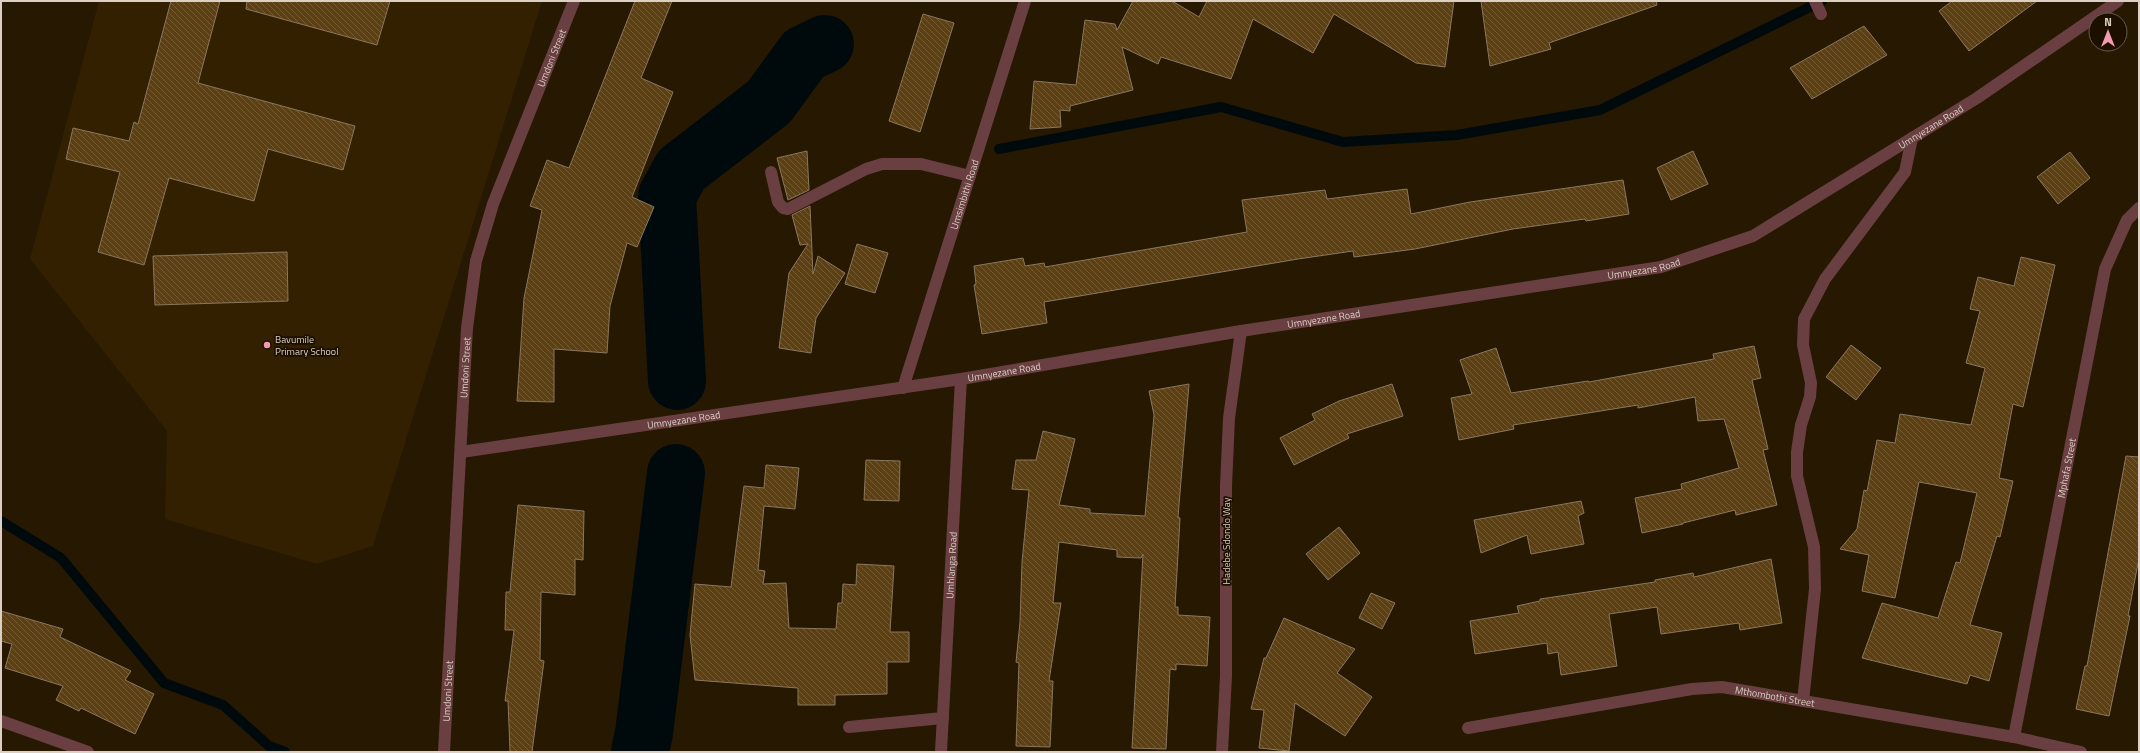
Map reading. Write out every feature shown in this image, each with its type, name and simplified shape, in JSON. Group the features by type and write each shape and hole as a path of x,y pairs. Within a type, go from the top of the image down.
{"street":[{"name":"Umdoni Street","path":"444,752 467,328 476,261 493,204 574,1"},
{"name":"Umsimbithi Road","path":"904,388 1025,1"},
{"path":"1815,1 1821,14"},
{"name":"Umnyezane Road","path":"460,452 904,388 1241,331 1661,267 1753,236 1977,98 2118,1"},
{"path":"1803,700 1815,589 1814,547 1797,476 1797,452 1800,432 1810,397 1811,383 1803,345 1804,319 1825,279 1905,172 1912,138"},
{"path":"771,172 778,202 783,208 788,209 866,169 882,164 921,164 970,176"},
{"name":"Mphafa Street","path":"2014,737 2105,269 2127,220 2139,208"},
{"name":"Hadebe Sdondo Way","path":"1222,752 1226,676 1227,456 1231,403 1241,331"},
{"name":"Umhlanga Road","path":"942,752 961,379"},
{"name":"Mthombothi Street","path":"1468,728 1692,689 1722,687 2014,737 2081,752"},
{"path":"849,727 943,718"},
{"path":"1,721 88,752"}],"shaded area":[{"name":"Bavumile Primary School","path":"99,1 542,1 373,546 317,564 165,519 167,431 30,259"}],"building":[{"path":"171,1 220,1 198,83 355,126 343,170 268,149 254,201 169,178 144,265 98,252 120,172 66,159 73,128 129,141 134,122 138,124"},
{"path":"247,1 390,1 377,45 246,9"},
{"path":"635,1 672,1 641,78 673,92 632,197 654,207 637,247 627,243 610,306 607,353 554,349 554,402 517,401 524,298 542,210 530,206 547,160 569,168"},
{"path":"1133,1 1172,1 1199,17 1207,1 1454,1 1445,67 1416,63 1334,14 1313,53 1253,19 1231,79 1161,57 1158,64 1122,47 1133,90 1070,106 1070,111 1060,110 1061,127 1030,129 1034,81 1076,85 1085,20 1115,24 1117,30"},
{"path":"1481,1 1656,1 1657,5 1549,43 1551,49 1490,66"},
{"path":"1952,1 2037,1 1969,51 1939,11"},
{"path":"923,14 954,23 920,132 889,121"},
{"path":"1864,26 1887,55 1812,99 1790,68"},
{"path":"807,151 809,190 788,200 777,158"},
{"path":"1693,151 1708,184 1671,200 1657,168"},
{"path":"2070,152 2090,178 2058,204 2037,177"},
{"path":"1623,180 1629,214 1586,221 1585,219 1513,229 1415,249 1354,257 1353,251 1298,259 1044,302 1047,323 982,334 974,285 976,284 974,266 1023,258 1025,266 1044,263 1045,267 1247,232 1242,200 1325,190 1327,199 1407,189 1411,214 1470,202"},
{"path":"810,206 813,274 818,256 845,273 816,318 811,353 779,348 789,273 808,244 800,245 792,215"},
{"path":"857,244 888,253 875,293 845,284"},
{"path":"287,252 288,301 155,305 153,256"},
{"path":"2021,257 2055,265 2023,407 2013,404 1999,478 2013,481 2000,537 1997,536 1970,625 2002,633 1989,681 1970,675 1967,684 1862,658 1882,603 1938,618 1956,562 1960,563 1977,493 1919,482 1895,598 1862,591 1869,555 1840,549 1857,529 1864,490 1867,491 1877,440 1895,443 1900,414 1971,425 1985,368 1966,363 1980,311 1970,309 1978,277 2014,286"},
{"path":"1851,345 1881,368 1856,400 1826,377"},
{"path":"1754,346 1761,378 1752,380 1768,449 1763,450 1777,505 1736,515 1735,510 1642,533 1635,498 1682,489 1681,484 1739,468 1724,419 1698,421 1695,397 1638,408 1638,405 1513,425 1514,429 1459,440 1451,398 1472,394 1460,360 1496,348 1511,393 1589,382 1714,359 1713,354"},
{"path":"1189,384 1178,517 1180,518 1175,607 1178,607 1178,615 1210,617 1207,666 1176,664 1176,670 1170,669 1166,749 1132,748 1143,554 1141,558 1117,557 1117,550 1059,542 1053,603 1061,603 1049,681 1053,681 1050,747 1016,746 1019,663 1016,662 1020,622 1022,562 1029,490 1012,489 1016,460 1036,460 1043,431 1075,439 1059,505 1090,509 1090,513 1145,516 1154,415 1149,391"},
{"path":"1392,384 1403,416 1347,434 1349,438 1294,465 1280,438 1315,420 1312,414 1339,401"},
{"path":"2126,456 2139,457 2139,558 2128,616 2130,616 2109,716 2076,709 2085,666 2087,666"},
{"path":"866,460 900,461 899,501 864,500"},
{"path":"766,465 799,468 795,509 764,506 758,570 765,571 763,584 786,583 789,628 836,629 838,603 842,603 843,584 856,585 857,564 894,566 890,632 909,632 909,662 887,662 887,694 835,695 835,705 798,705 798,688 695,680 690,635 695,584 731,587 744,486 764,488"},
{"path":"1581,501 1584,513 1578,516 1584,544 1531,554 1527,535 1481,553 1474,520"},
{"path":"518,505 584,511 583,560 575,559 575,595 541,592 540,660 544,661 532,752 510,752 508,701 505,701 514,630 505,630 506,592 510,592"},
{"path":"1339,527 1360,553 1328,580 1306,554"},
{"path":"1771,559 1782,623 1740,630 1739,623 1661,634 1657,607 1609,614 1617,666 1561,675 1558,652 1548,654 1547,643 1475,654 1470,621 1519,613 1517,606 1540,601 1540,599 1655,582 1655,580 1693,573 1694,577"},
{"path":"1371,593 1395,603 1382,629 1359,618"},
{"path":"1,611 63,629 60,637 131,671 125,680 154,694 135,734 81,708 79,711 56,700 63,686 5,668 12,644 1,641"},
{"path":"1284,618 1355,649 1337,673 1372,697 1345,736 1295,703 1289,751 1259,748 1264,710 1251,709 1264,658 1266,658"}],"waterway":[{"path":"999,149 1221,107 1343,142 1457,135 1600,110 1822,1"},
{"path":"677,381 667,196 681,170 769,102 804,54 825,44"},
{"path":"640,752 644,733 676,473"},
{"path":"1,521 61,558 164,683 223,705 269,746 285,752"}],"place":[{"name":"Bavumile Primary School","path":"267,345"}]}
